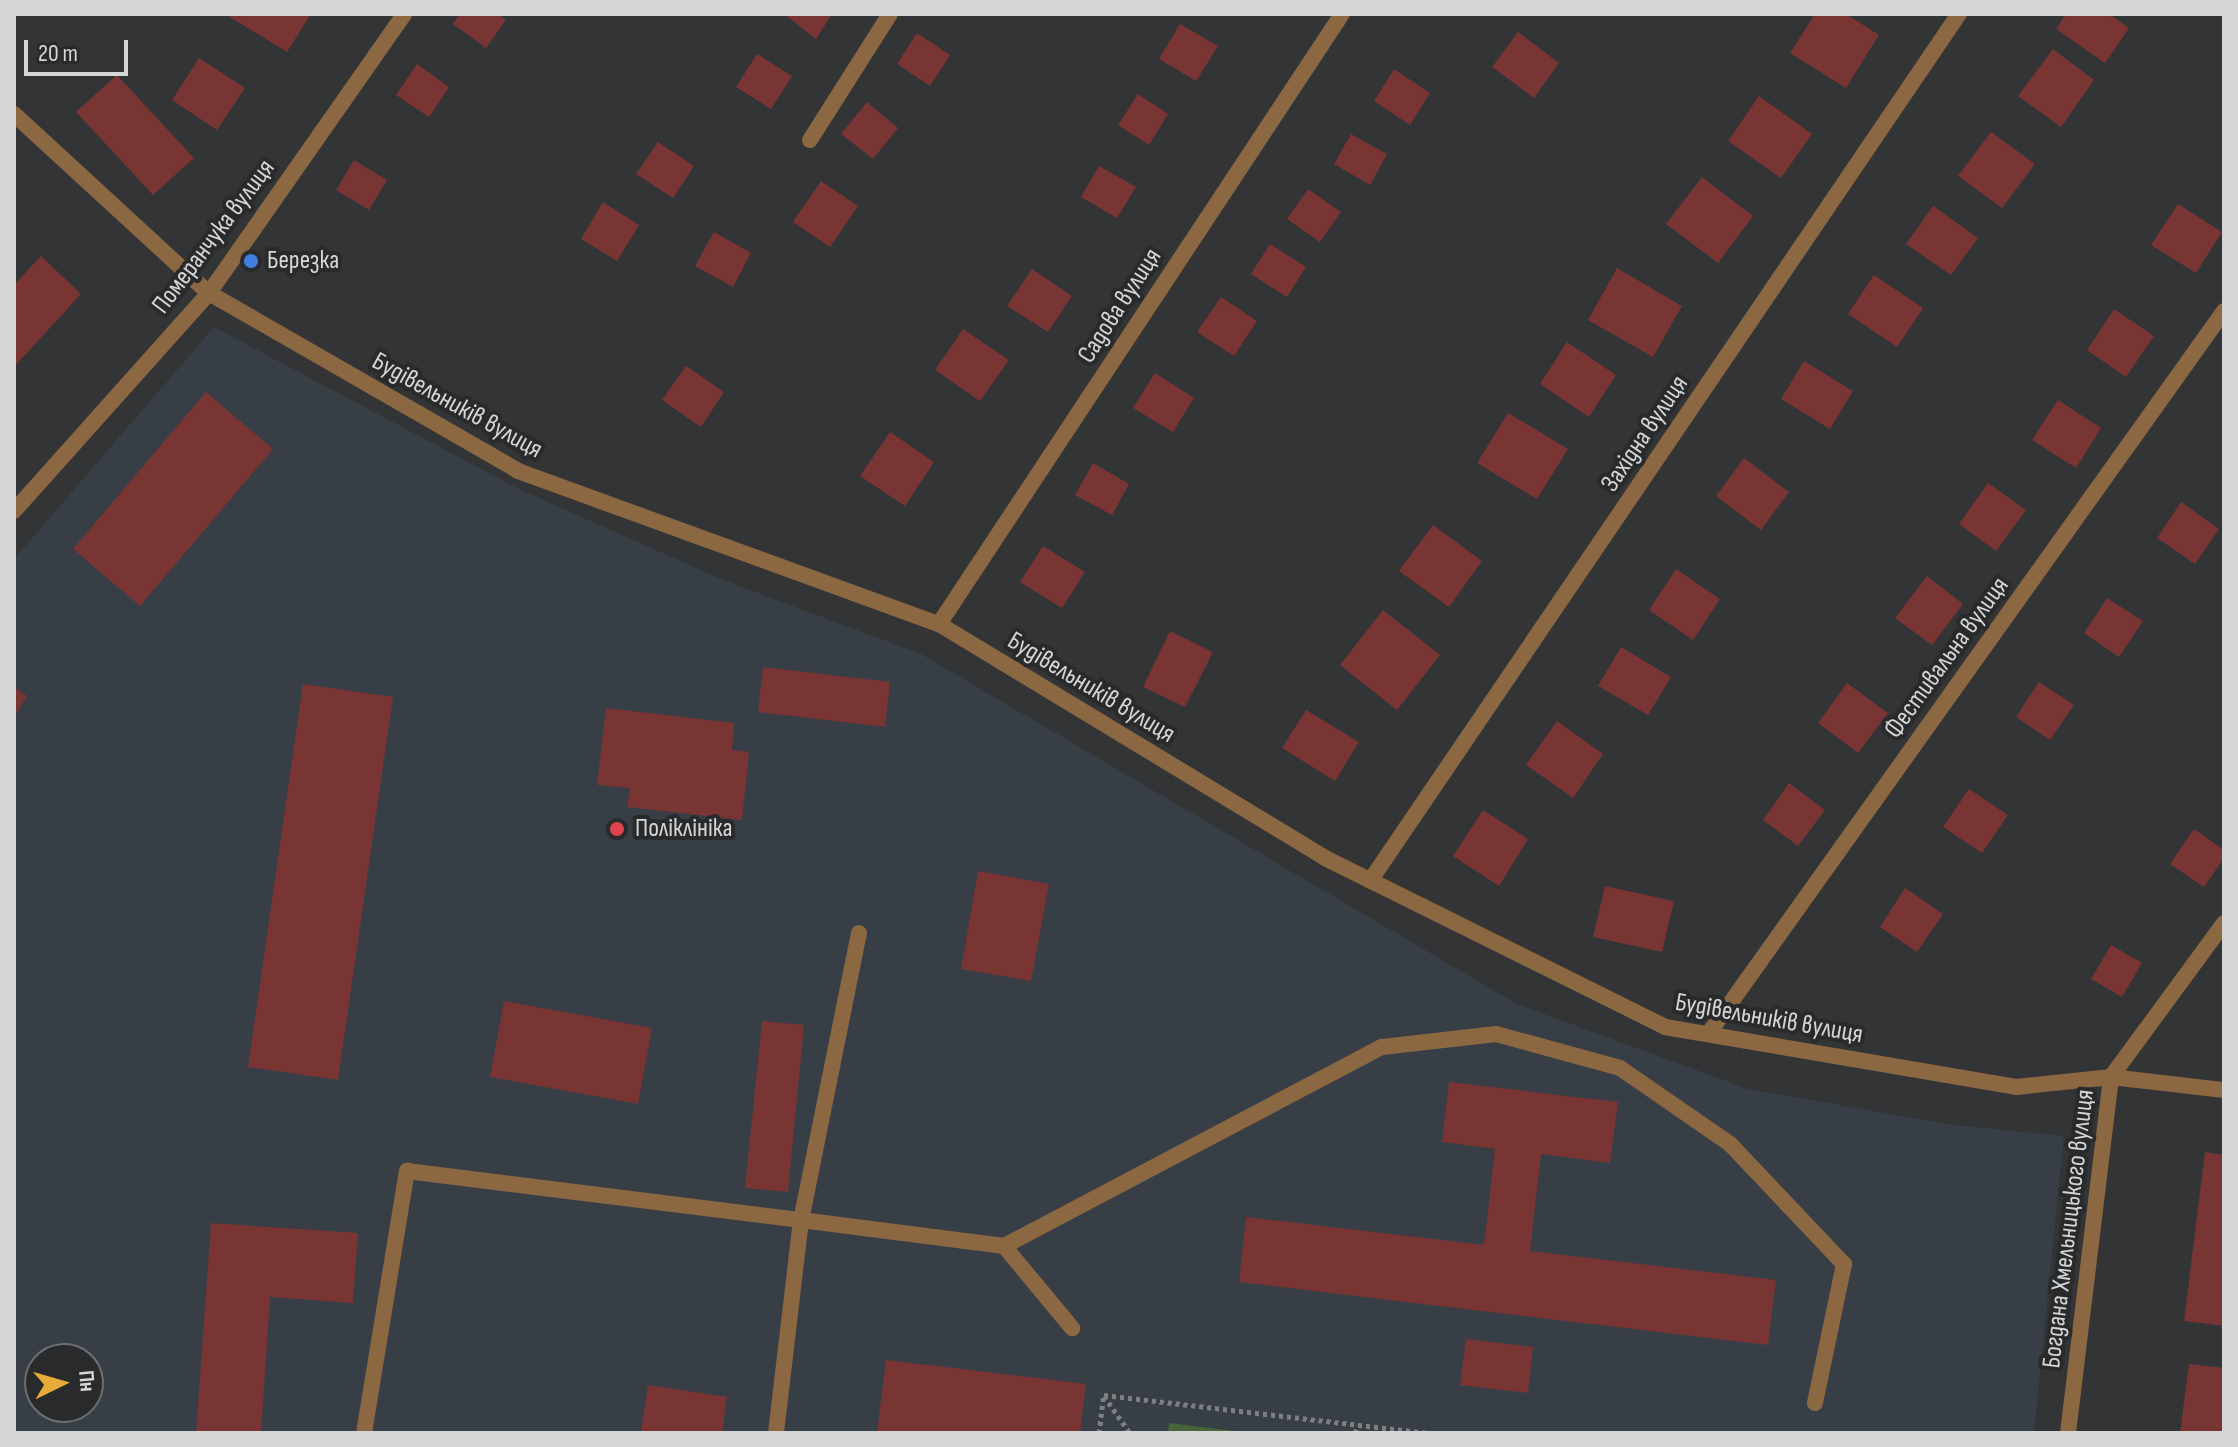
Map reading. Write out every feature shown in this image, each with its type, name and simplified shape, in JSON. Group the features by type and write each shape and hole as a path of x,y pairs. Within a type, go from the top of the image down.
{"street":[{"name":"Померанчука вулиця","path":"14,511 209,293 404,14"},
{"path":"810,140 890,14"},
{"name":"Садова вулиця","path":"939,624 1342,14"},
{"name":"Західна вулиця","path":"1370,881 1959,14"},
{"name":"Будівельників вулиця","path":"14,114 209,293 518,471 939,624 1370,881 1665,1027 2016,1087 2111,1077 2224,1090"},
{"name":"Фестивальна вулиця","path":"1709,1033 2224,311"},
{"name":"Богдана Хмельницького вулиця","path":"2068,1433 2111,1077 2224,923"},
{"path":"776,1433 801,1220 859,933"},
{"path":"364,1433 407,1171 1004,1246 1382,1047 1496,1034 1620,1068 1730,1144 1844,1264 1815,1403"},
{"path":"1004,1246 1072,1328"}],"path":[{"path":"1104,1395 1428,1433"},
{"path":"1099,1433 1104,1395"},
{"path":"1104,1395 1130,1433"},
{"path":"1356,1433 1357,1425"}],"shaded area":[{"name":"Поліклініка","path":"214,327 519,489 721,579 921,654 1517,1004 1748,1089 1954,1125 2064,1136 2034,1433 14,1433 14,559"}],"green space":[{"path":"1169,1423 1251,1433 1168,1433"}],"building":[{"path":"225,14 311,14 287,52"},
{"path":"460,14 498,14 506,20 486,48 453,24"},
{"path":"784,14 832,14 816,39"},
{"path":"1815,14 1846,14 1879,35 1846,88 1790,53"},
{"path":"2066,14 2109,14 2129,28 2105,63 2056,29"},
{"path":"1180,24 1218,46 1196,81 1159,59"},
{"path":"1518,32 1559,63 1534,98 1492,67"},
{"path":"917,33 950,55 930,86 897,64"},
{"path":"2053,49 2094,80 2061,127 2018,96"},
{"path":"757,54 792,76 771,109 736,87"},
{"path":"199,58 245,88 217,130 172,100"},
{"path":"417,64 449,87 429,117 396,95"},
{"path":"1394,69 1430,93 1410,125 1374,101"},
{"path":"117,75 194,158 153,195 76,112"},
{"path":"1138,94 1168,114 1149,145 1118,125"},
{"path":"1759,96 1812,134 1781,178 1728,141"},
{"path":"867,102 898,128 873,159 841,134"},
{"path":"1991,132 2035,164 2002,208 1958,176"},
{"path":"1351,134 1387,154 1370,185 1334,164"},
{"path":"658,142 694,166 673,198 636,174"},
{"path":"354,160 387,180 369,210 336,190"},
{"path":"1099,166 1136,187 1117,218 1081,197"},
{"path":"1702,177 1753,216 1718,263 1666,224"},
{"path":"821,181 858,206 830,247 793,222"},
{"path":"1308,189 1341,212 1320,242 1287,219"},
{"path":"603,202 639,225 617,261 581,239"},
{"path":"2178,204 2222,232 2196,273 2151,245"},
{"path":"1933,206 1978,238 1951,275 1906,244"},
{"path":"714,232 751,253 733,287 695,266"},
{"path":"1270,244 1306,267 1287,297 1251,274"},
{"path":"41,256 81,294 14,367 14,285"},
{"path":"1617,268 1682,306 1653,357 1588,320"},
{"path":"1032,269 1072,296 1048,332 1007,306"},
{"path":"1874,275 1923,308 1897,347 1848,314"},
{"path":"1221,297 1257,321 1234,356 1197,332"},
{"path":"2114,309 2154,336 2126,377 2087,350"},
{"path":"963,329 1009,360 980,401 935,370"},
{"path":"1567,342 1616,375 1589,417 1540,384"},
{"path":"1804,361 1853,391 1830,429 1781,399"},
{"path":"686,366 724,392 701,427 662,400"},
{"path":"1155,373 1194,398 1173,432 1133,408"},
{"path":"206,392 273,449 140,606 73,549"},
{"path":"2058,400 2101,428 2076,468 2032,440"},
{"path":"1508,413 1568,449 1537,499 1477,463"},
{"path":"890,432 934,462 905,506 860,476"},
{"path":"1744,458 1789,492 1761,530 1716,496"},
{"path":"1093,463 1129,484 1112,515 1075,495"},
{"path":"1988,483 2026,510 1996,551 1959,524"},
{"path":"2181,502 2219,529 2195,564 2157,538"},
{"path":"1433,525 1482,561 1449,607 1399,571"},
{"path":"1043,546 1085,572 1062,608 1020,582"},
{"path":"1676,569 1720,599 1693,640 1649,610"},
{"path":"1927,576 1963,604 1932,645 1895,618"},
{"path":"2107,598 2143,621 2119,657 2084,633"},
{"path":"1383,610 1440,655 1397,710 1340,665"},
{"path":"1170,631 1213,652 1185,707 1143,687"},
{"path":"1621,647 1671,677 1648,715 1598,686"},
{"path":"763,667 890,682 885,727 758,712"},
{"path":"2039,682 2074,705 2050,740 2016,717"},
{"path":"1847,683 1888,713 1858,753 1818,723"},
{"path":"303,684 393,697 338,1080 248,1067"},
{"path":"14,687 27,696 14,717"},
{"path":"606,708 734,723 732,750 749,752 742,820 627,807 630,788 597,785"},
{"path":"1306,710 1359,742 1335,781 1282,748"},
{"path":"1557,721 1603,754 1573,798 1526,765"},
{"path":"1789,783 1825,810 1798,846 1763,820"},
{"path":"1969,789 2008,815 1982,853 1943,827"},
{"path":"1483,810 1528,839 1499,886 1453,856"},
{"path":"2194,829 2224,850 2224,858 2204,887 2170,864"},
{"path":"978,871 1049,884 1031,981 961,969"},
{"path":"1605,886 1674,901 1662,952 1593,937"},
{"path":"1905,888 1943,914 1917,952 1880,927"},
{"path":"2111,945 2142,963 2122,997 2091,979"},
{"path":"504,1001 652,1028 638,1104 490,1077"},
{"path":"762,1021 804,1025 788,1192 745,1188"},
{"path":"1449,1082 1618,1102 1610,1163 1541,1154 1530,1251 1776,1280 1768,1345 1239,1282 1246,1217 1484,1245 1495,1149 1442,1142"},
{"path":"2205,1152 2224,1155 2224,1326 2184,1321"},
{"path":"211,1223 358,1233 353,1303 270,1297 261,1433 196,1433"},
{"path":"1466,1339 1533,1347 1528,1393 1460,1385"},
{"path":"886,1360 1086,1384 1080,1433 877,1433"},
{"path":"2189,1364 2224,1368 2224,1433 2180,1433"},
{"path":"648,1385 727,1397 722,1433 641,1433"}],"place":[{"name":"Березка","path":"251,261"},
{"name":"Поліклініка","path":"617,829"}]}
